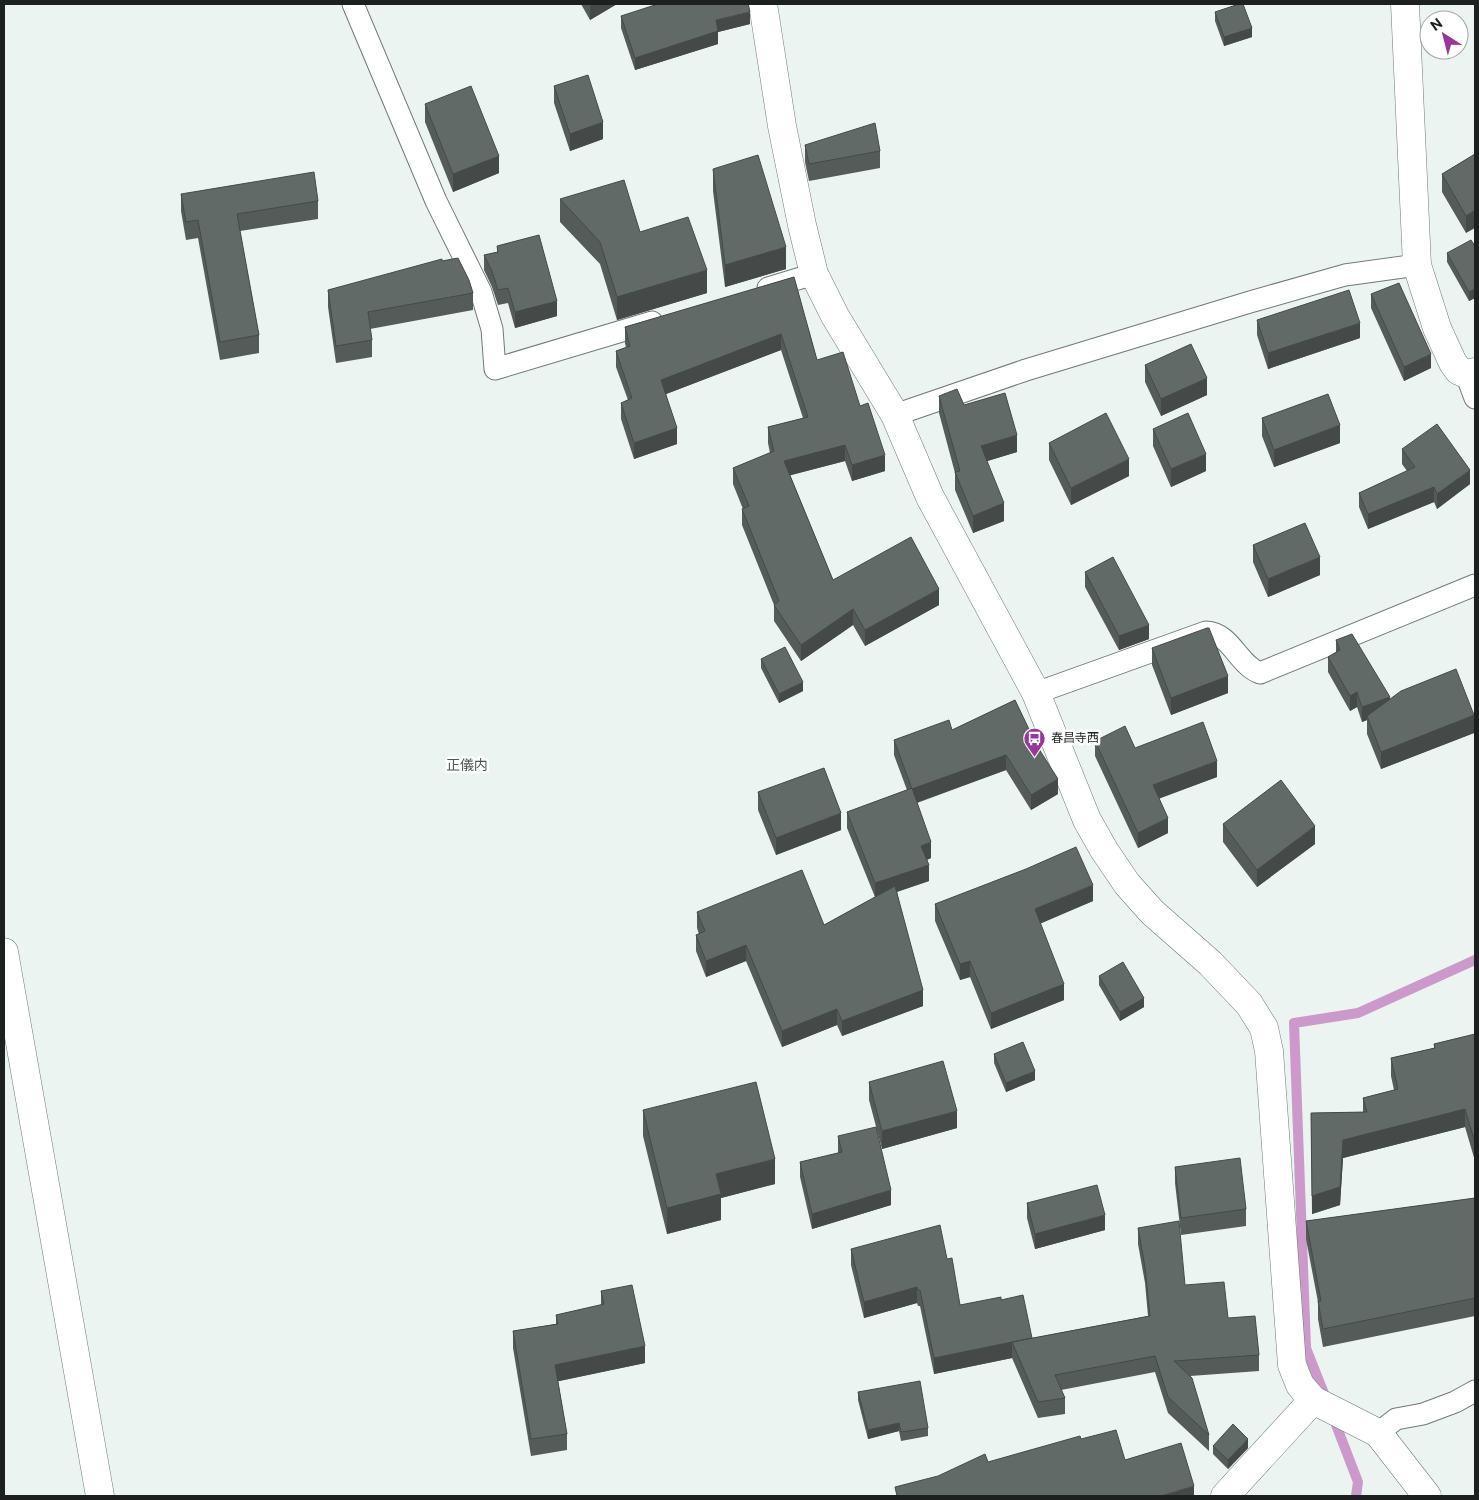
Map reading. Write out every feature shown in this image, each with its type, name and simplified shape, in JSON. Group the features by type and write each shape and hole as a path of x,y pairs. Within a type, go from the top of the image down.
{"street":[{"path":"763,4 782,126 814,274 835,316 895,415 930,497 1036,693 1087,820 1104,850 1127,884 1152,912 1210,963 1248,1004 1264,1028 1270,1051 1292,1365 1300,1385 1312,1400 1378,1433 1428,1496"},
{"path":"1405,4 1417,266 1437,328 1453,363 1459,371 1472,381"},
{"path":"4,952 100,1496"},
{"path":"1225,1496 1312,1400"}],"lane":[{"path":"353,4 436,201 482,292 492,329 496,369 674,316"},
{"path":"895,415 1026,370 1250,302 1345,275 1417,266"},
{"path":"749,294 814,274"},
{"path":"1036,693 1206,632 1215,632 1222,637 1250,670 1260,673 1475,585"},
{"path":"1378,1433 1396,1418 1423,1414 1455,1402 1475,1391"}],"building":[{"path":"658,4 748,4 750,12 716,20 718,31 635,58 621,16"},
{"path":"1243,4 1252,28 1224,37 1215,12"},
{"path":"588,75 603,122 570,134 554,86"},
{"path":"471,86 499,156 453,174 425,104"},
{"path":"875,123 880,151 809,164 805,145"},
{"path":"1475,154 1475,210 1466,216 1442,174"},
{"path":"758,155 786,247 725,265 713,169"},
{"path":"314,172 318,201 237,214 259,335 220,342 198,220 186,222 181,194"},
{"path":"624,180 640,232 688,217 707,270 617,297 600,242 560,199"},
{"path":"539,235 557,301 515,312 508,288 498,290 484,255 498,252 497,246"},
{"path":"1471,240 1475,246 1475,289 1469,292 1447,253"},
{"path":"458,258 473,293 368,312 372,340 336,346 328,290 442,259 442,261"},
{"path":"794,277 817,360 843,352 860,406 868,403 885,455 852,465 845,445 784,461 833,580 911,537 939,589 865,630 853,609 801,645 774,605 779,601 742,509 749,506 733,468 774,451 768,427 808,417 781,334 661,380 677,428 634,443 621,403 632,398 616,351 630,346 625,327"},
{"path":"1399,283 1431,354 1404,367 1371,294"},
{"path":"1349,290 1360,323 1268,353 1257,320"},
{"path":"1191,344 1207,378 1161,399 1145,365"},
{"path":"957,389 964,405 1005,393 1017,435 981,446 1004,503 973,516 955,472 960,471 939,396"},
{"path":"1328,394 1340,425 1274,450 1262,418"},
{"path":"1106,413 1129,459 1071,488 1049,443"},
{"path":"1188,413 1206,454 1171,469 1153,429"},
{"path":"1437,424 1470,470 1437,494 1434,487 1368,514 1359,493 1415,467 1402,449"},
{"path":"1305,523 1320,557 1268,579 1253,545"},
{"path":"1113,557 1149,625 1119,636 1085,572"},
{"path":"1209,628 1228,676 1171,698 1152,648"},
{"path":"1352,634 1390,697 1362,707 1357,692 1350,696 1328,657 1340,650 1336,640"},
{"path":"785,647 803,682 779,694 761,659"},
{"path":"1456,669 1474,715 1381,752 1367,716 1401,691"},
{"path":"1015,700 1037,746 1058,779 1031,795 1006,755 912,789 894,740 949,720 952,730"},
{"path":"1203,722 1217,761 1153,785 1168,818 1138,833 1095,741 1125,726 1135,748"},
{"path":"824,768 841,813 776,838 758,792"},
{"path":"1281,780 1315,826 1257,870 1223,824"},
{"path":"912,788 931,842 921,846 929,865 875,883 847,812"},
{"path":"1076,847 1093,885 1035,909 1064,984 991,1013 970,961 960,964 935,904 1026,869"},
{"path":"802,870 824,925 895,886 923,990 842,1021 837,1009 782,1031 746,945 706,961 696,935 705,931 697,912"},
{"path":"1123,962 1144,998 1120,1012 1099,976"},
{"path":"1475,1034 1475,1143 1465,1109 1343,1140 1340,1187 1312,1196 1311,1113 1367,1112 1363,1098 1398,1089 1391,1058 1435,1048 1434,1044"},
{"path":"1023,1042 1035,1071 1006,1083 994,1054"},
{"path":"943,1061 957,1111 882,1131 869,1082"},
{"path":"756,1082 775,1159 716,1174 721,1194 667,1208 643,1110"},
{"path":"876,1127 891,1190 812,1214 800,1162 842,1152 838,1136"},
{"path":"1240,1158 1246,1209 1181,1218 1175,1167"},
{"path":"1097,1185 1105,1215 1035,1234 1027,1203"},
{"path":"1475,1198 1475,1298 1323,1329 1318,1301 1321,1301 1306,1221"},
{"path":"1179,1221 1185,1285 1224,1282 1228,1318 1255,1316 1259,1355 1174,1361 1192,1378 1209,1435 1168,1397 1155,1356 1055,1375 1065,1398 1038,1402 1012,1342 1150,1316 1145,1267 1138,1228"},
{"path":"940,1225 947,1259 952,1258 960,1305 1023,1295 1032,1338 934,1358 920,1290 917,1287 864,1302 851,1249"},
{"path":"632,1285 645,1346 555,1365 567,1434 531,1439 513,1331 558,1324 556,1315 604,1304 601,1291"},
{"path":"920,1381 928,1428 901,1432 899,1423 868,1430 858,1392"},
{"path":"1233,1424 1248,1439 1228,1460 1213,1446"},
{"path":"1116,1430 1125,1460 1181,1443 1194,1486 1161,1496 897,1496 895,1487 938,1476 985,1454 988,1462 1080,1436 1081,1439"}],"waterway":[{"path":"1327,1401 1306,1348 1294,1023 1358,1013 1475,960"},
{"path":"1333,1417 1358,1482 1356,1496"}],"place":[{"name":"春昌寺西","path":"1035,757"}],"district":[{"name":"正儀内","path":"467,765"}]}
